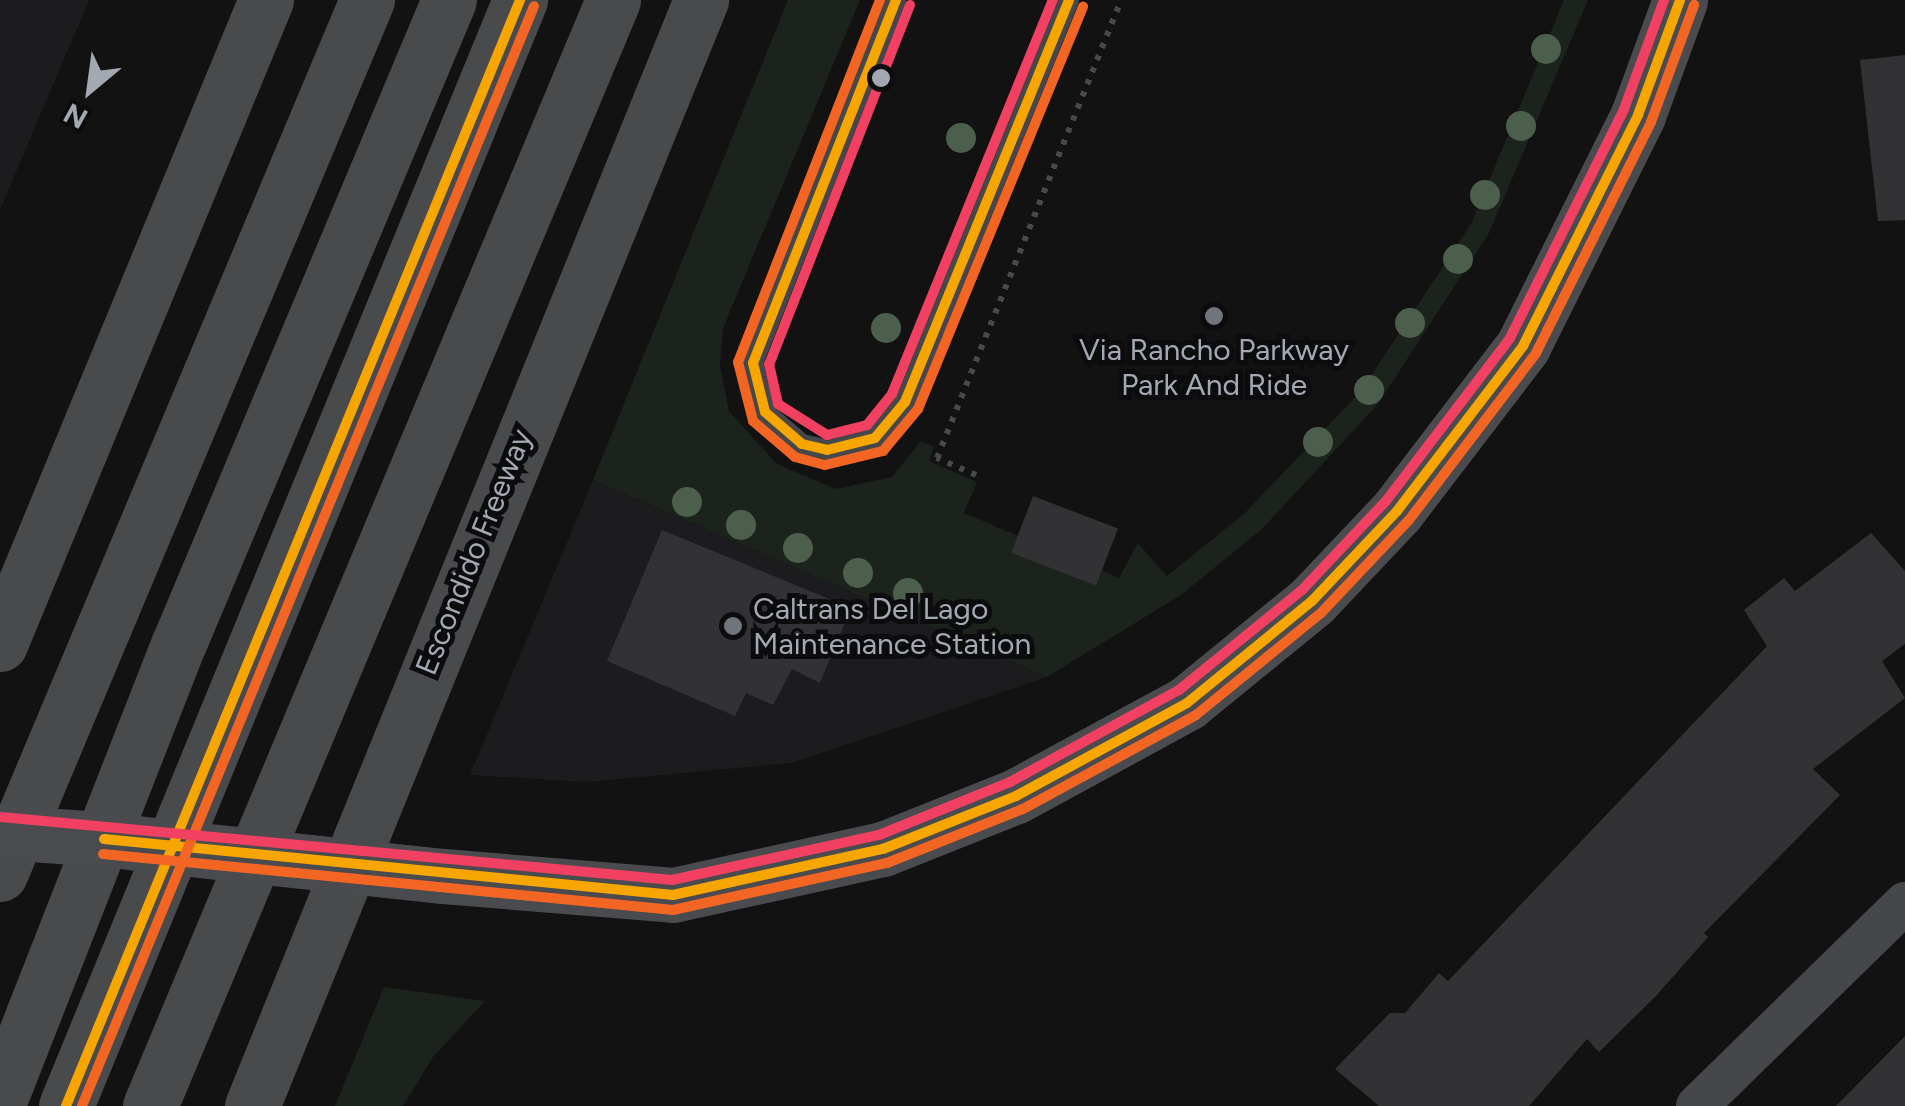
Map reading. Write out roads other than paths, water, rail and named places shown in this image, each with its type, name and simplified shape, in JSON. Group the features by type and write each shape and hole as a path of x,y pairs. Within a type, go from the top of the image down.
{"highway":[{"path":"0,644 266,0"},
{"path":"0,874 367,0"},
{"path":"0,1099 179,644 449,0"},
{"path":"66,1106 520,0"},
{"path":"150,1106 613,0"},
{"name":"Escondido Freeway","path":"252,1106 702,0"}],"main road":[{"path":"0,832 672,896 883,850 1016,796 1187,703 1312,601 1397,511 1522,346 1638,116 1680,0"}],"street":[{"path":"1697,1106 1905,903"}],"lane":[{"path":"896,0 753,363 765,412 802,444 827,450 875,438 905,402 1068,0"}],"place":[{"name":"Via Rancho Parkway Park And Ride","path":"1214,316"},
{"name":"Caltrans Del Lago Maintenance Station","path":"733,626"}]}
